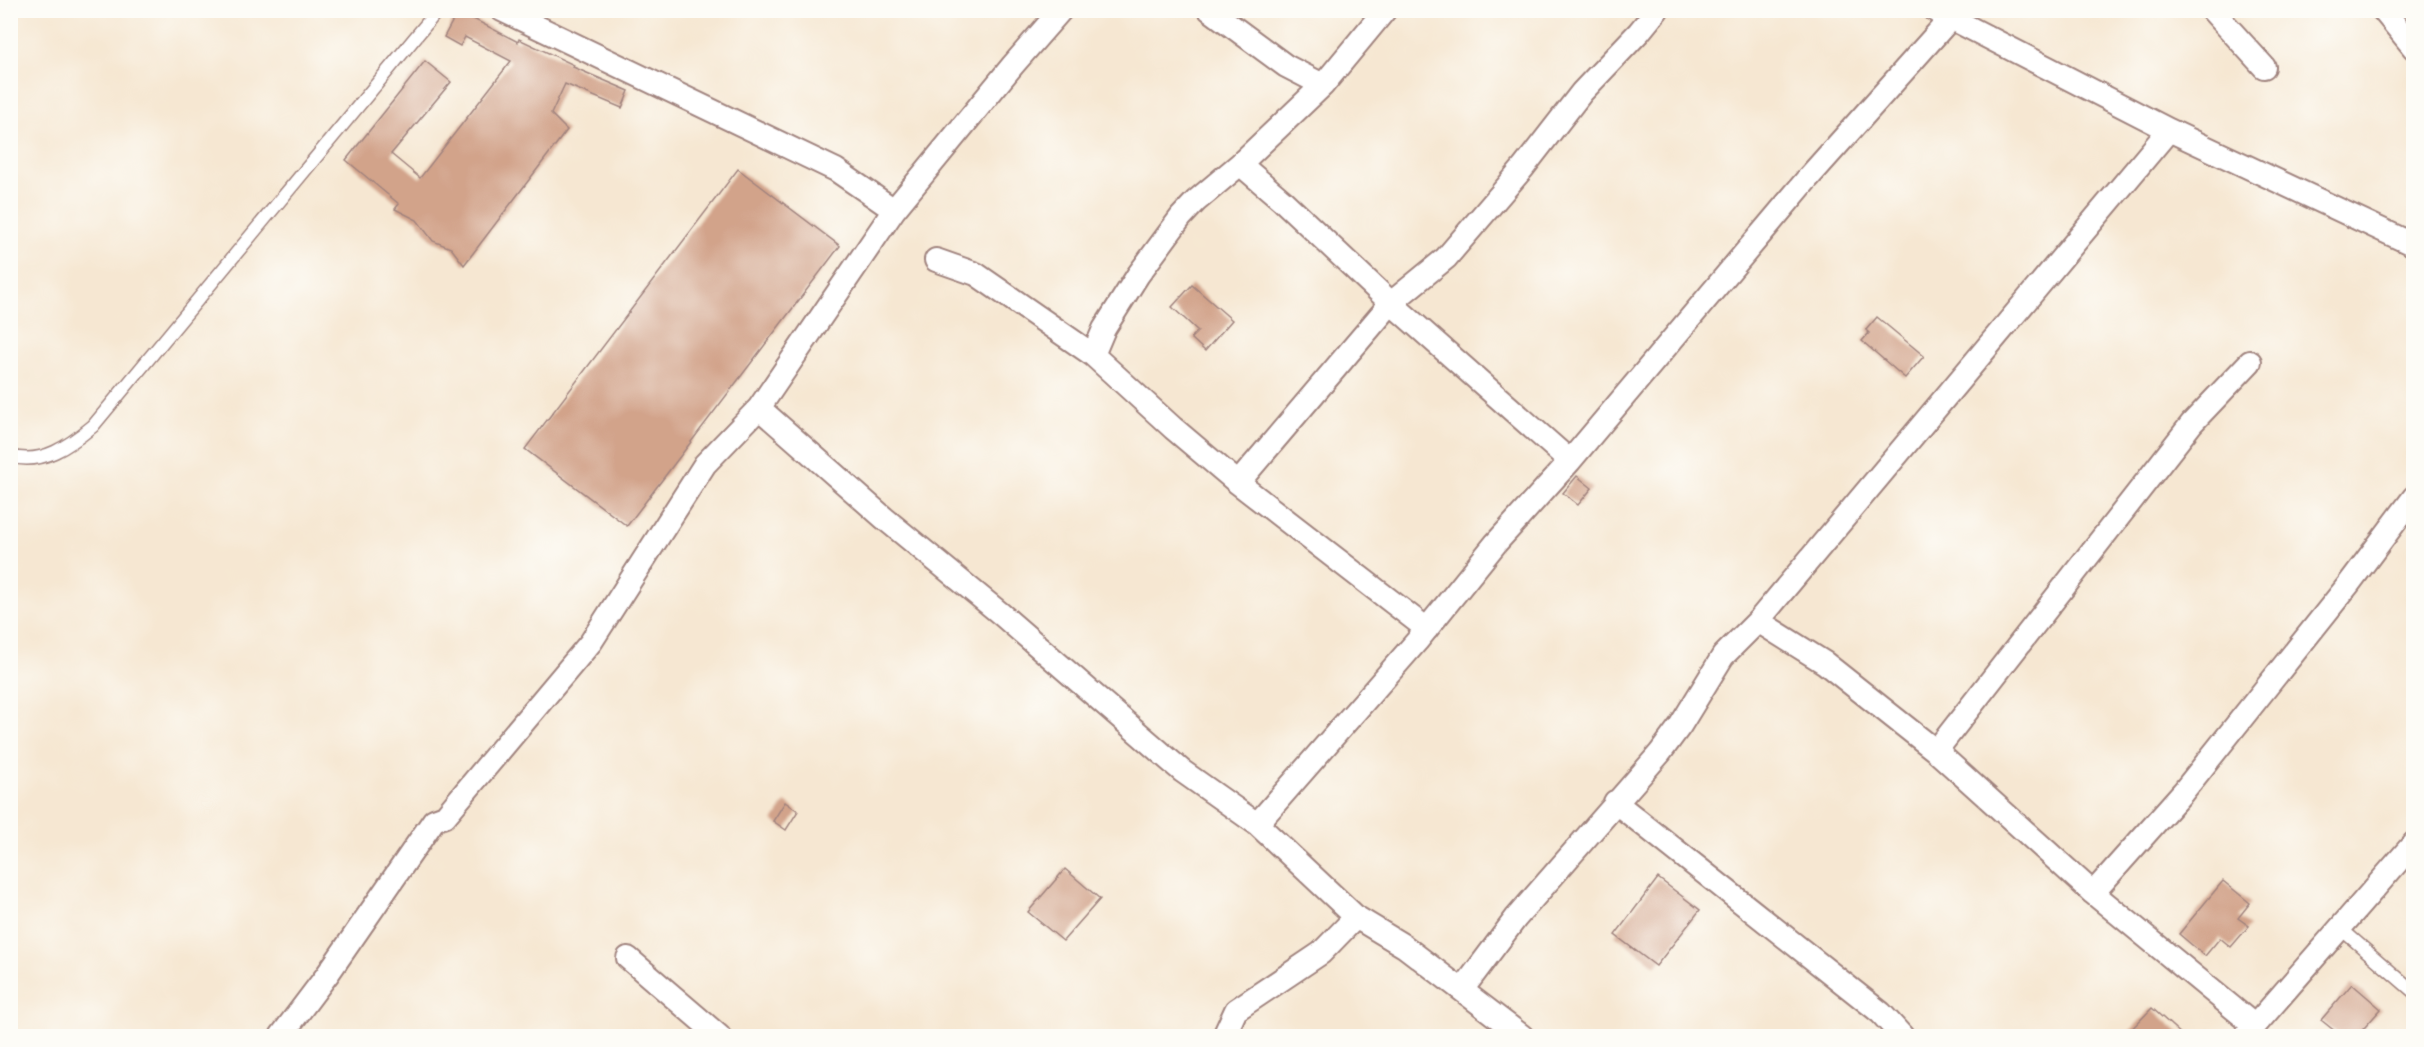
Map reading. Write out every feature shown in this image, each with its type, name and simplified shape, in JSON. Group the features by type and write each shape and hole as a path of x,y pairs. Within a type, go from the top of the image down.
{"street":[{"path":"501,10 836,170 894,210"},
{"path":"281,1036 327,975 434,820 445,816 591,642 705,464 759,408 894,210 1061,10"},
{"path":"1210,10 1286,66 1323,85"},
{"path":"1094,355 1104,328 1138,275 1181,217 1323,85 1385,10"},
{"path":"1238,483 1391,303 1446,258 1523,168 1582,92 1657,10"},
{"path":"2212,10 2264,67"},
{"path":"2383,10 2414,48"},
{"path":"1257,824 1427,629 1496,543 1570,460 1943,15 2169,130 2414,245"},
{"path":"1461,990 1516,918 1660,753 1680,726 1724,656 1758,621 2169,130"},
{"path":"1240,164 1391,303 1570,460"},
{"path":"936,260 976,274 1094,355 1173,428 1238,483 1427,629"},
{"path":"1936,751 2192,423 2250,362"},
{"path":"759,408 884,518 1001,614 1182,771 1257,824 1356,917 1404,946 1522,1036"},
{"path":"2093,893 2183,792 2348,585 2414,497"},
{"path":"1758,621 1825,663 1936,751 2250,1031 2414,843"},
{"path":"1615,802 1881,1013 1902,1036"},
{"path":"1224,1036 1236,1010 1321,953 1356,917"},
{"path":"628,958 718,1036"}],"lane":[{"path":"10,456 20,459 42,457 67,447 93,426 438,10"},
{"path":"2340,928 2414,992"}],"building":[{"path":"458,11 518,42 519,39 574,65 573,67 629,91 622,108 565,84 551,114 567,130 464,265 451,248 433,241 417,220 395,209 399,204 346,160 425,61 451,82 391,154 420,178 511,61 465,37 460,46 444,37"},
{"path":"738,169 840,246 627,526 525,449"},
{"path":"1192,285 1232,320 1205,351 1191,338 1198,331 1172,307"},
{"path":"1877,317 1924,356 1905,378 1862,341 1869,333 1866,330"},
{"path":"1577,476 1592,488 1578,505 1563,493"},
{"path":"785,802 798,811 786,830 773,821"},
{"path":"1065,869 1100,899 1063,941 1028,912"},
{"path":"1658,878 1700,910 1656,966 1615,935"},
{"path":"2223,881 2250,903 2238,918 2249,926 2231,947 2220,938 2205,956 2179,934"},
{"path":"2352,984 2381,1009 2357,1036 2341,1036 2321,1020"},
{"path":"2152,1008 2183,1036 2125,1036"}]}
